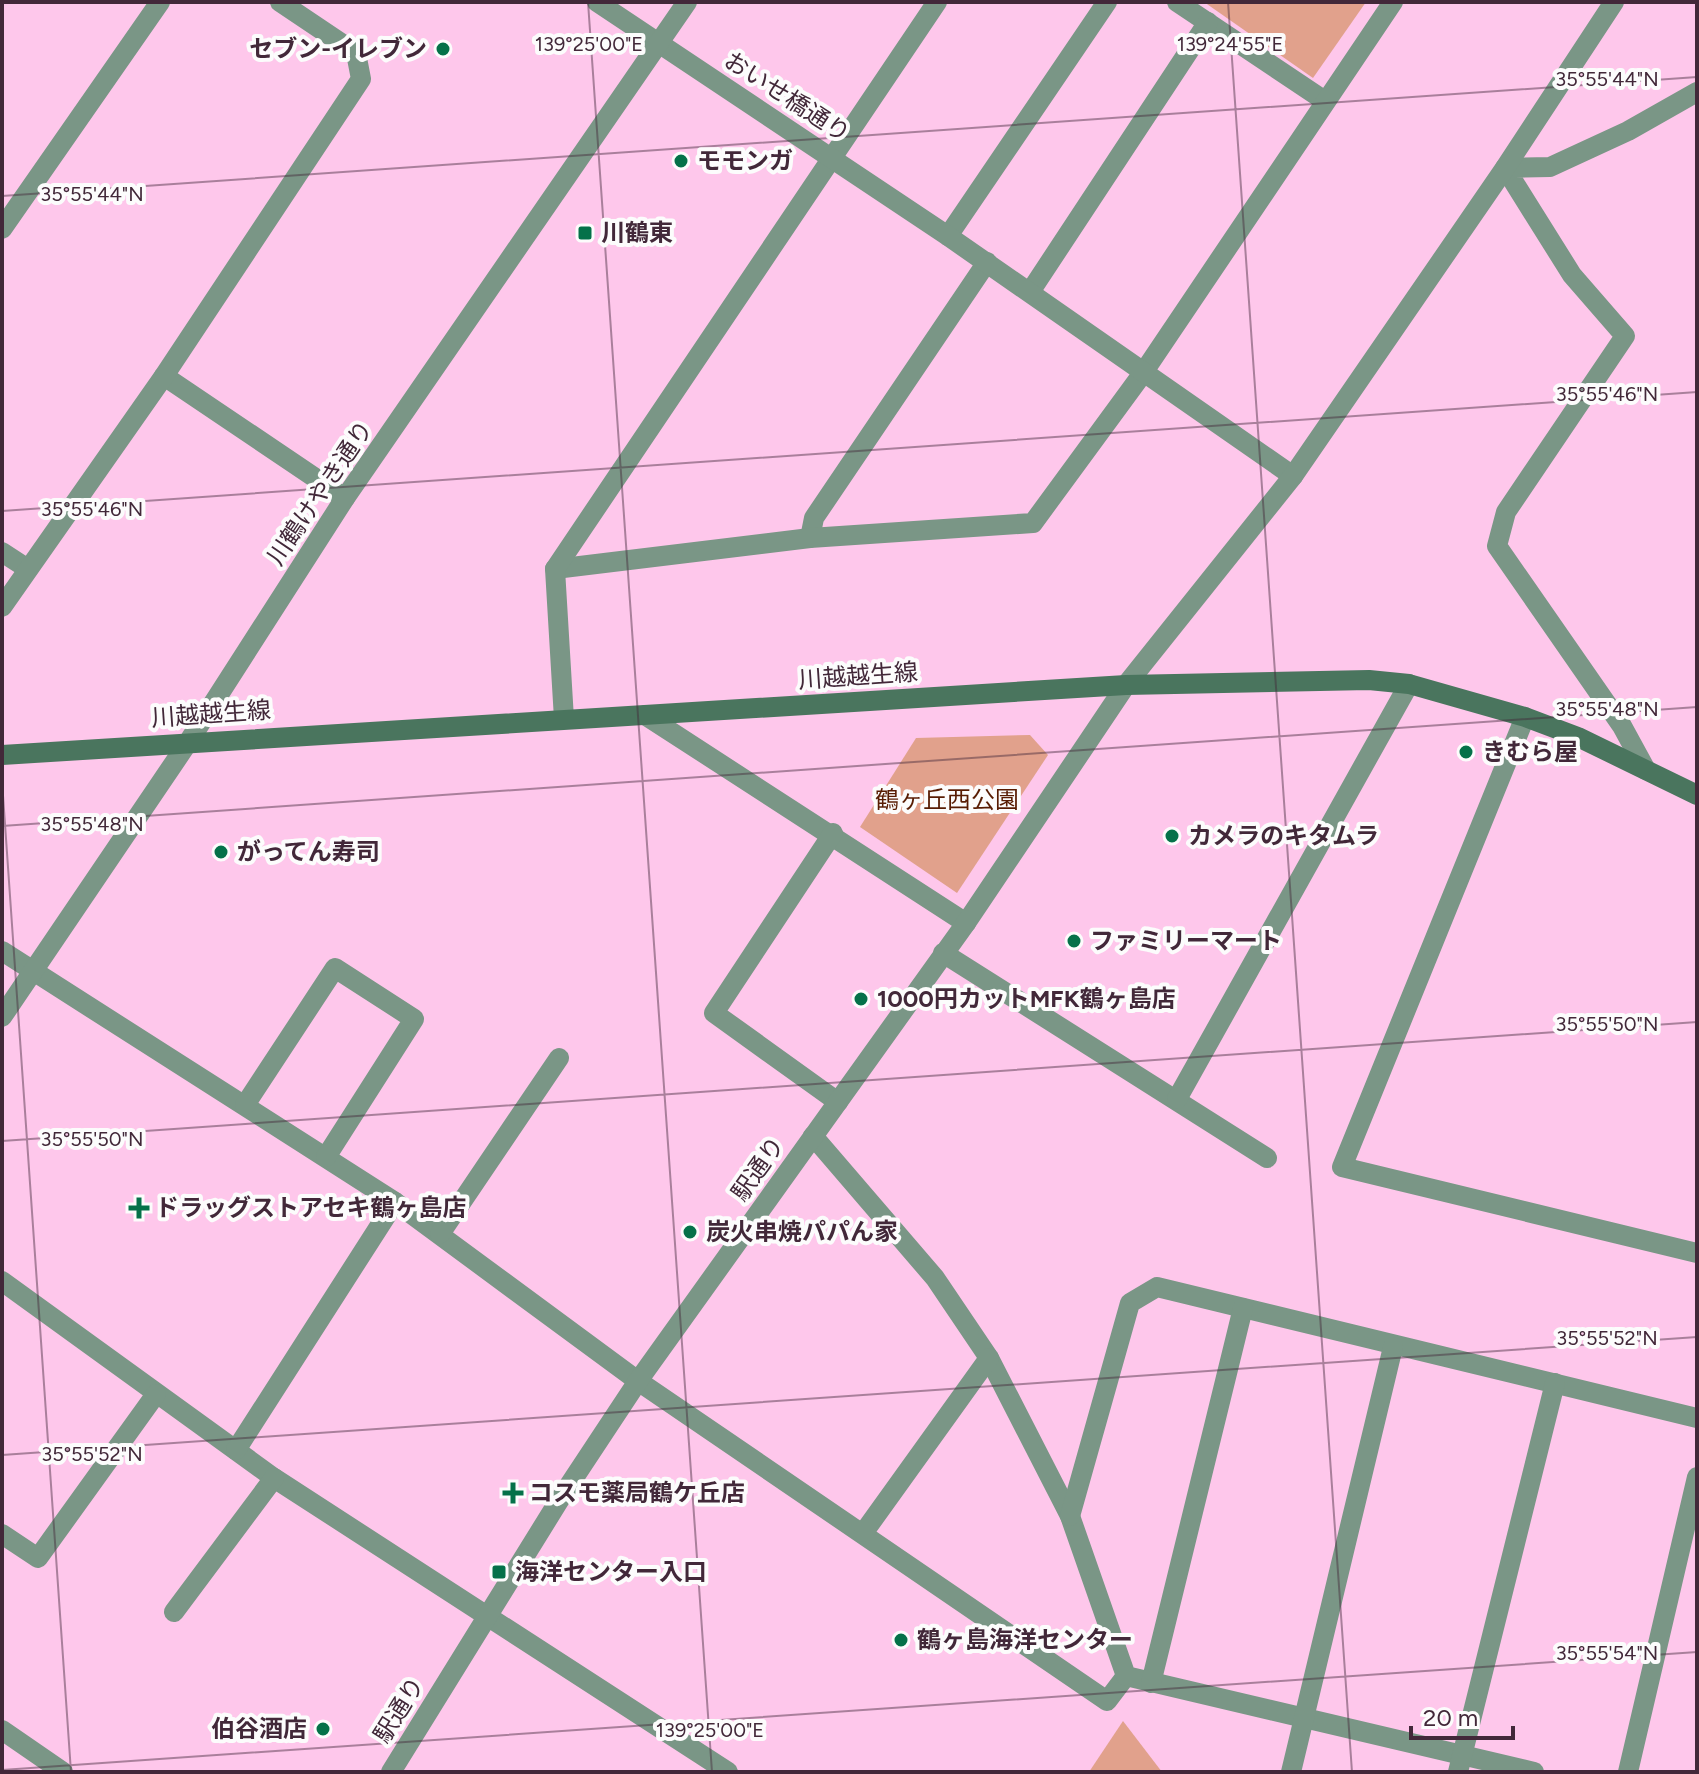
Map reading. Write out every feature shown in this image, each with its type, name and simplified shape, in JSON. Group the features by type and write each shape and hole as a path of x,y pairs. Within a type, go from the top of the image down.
{"main road":[{"name":"川越越生線","path":"2,755 1126,685 1280,679 1409,684 1525,717 1578,737 1697,795"}],"street":[{"path":"2,229 160,2"},
{"path":"2,607 164,376 361,79 356,53 280,2"},
{"name":"おいせ橋通り","path":"597,2 987,262 1293,476"},
{"name":"川鶴けやき通り","path":"2,1017 189,741 345,498 687,2"},
{"path":"564,719 555,569 937,2"},
{"path":"948,236 1107,2"},
{"path":"1177,2 1325,101"},
{"path":"555,569 810,538 1033,523 1143,373 1393,2"},
{"name":"駅通り","path":"391,1772 560,1499 638,1381 966,923 1126,685 1293,476 1505,168 1614,2"},
{"path":"1030,292 1208,22"},
{"path":"1505,168 1550,167 1628,131 1697,92"},
{"path":"1505,168 1572,275 1625,336 1506,512 1497,546 1622,726 1646,770"},
{"path":"810,538 814,518 987,262"},
{"path":"164,376 345,498"},
{"path":"2,552 28,569"},
{"path":"1177,1099 1409,684"},
{"path":"645,715 833,833 966,923"},
{"path":"1525,717 1342,1167 1697,1253"},
{"path":"833,833 714,1013 838,1102"},
{"path":"2,951 395,1202 638,1381 864,1532 1107,1701 1126,1676"},
{"path":"943,953 1267,1158"},
{"path":"245,1105 335,968 414,1019 326,1157"},
{"path":"440,1234 559,1058"},
{"path":"813,1136 935,1278 989,1358 1070,1516 1126,1676"},
{"path":"236,1450 395,1202"},
{"path":"2,1281 274,1478 728,1772"},
{"path":"1070,1516 1130,1303 1157,1287 1393,1347 1697,1418"},
{"path":"1151,1683 1243,1308"},
{"path":"1291,1772 1393,1347"},
{"path":"864,1532 989,1358"},
{"path":"1459,1763 1555,1383"},
{"path":"2,1534 38,1558 156,1394"},
{"path":"1628,1772 1697,1477"},
{"path":"174,1612 274,1478"},
{"path":"1126,1676 1459,1763 1534,1772"},
{"path":"2,1730 63,1772"}],"green space":[{"path":"1204,2 1366,2 1313,78"},
{"name":"鶴ヶ丘西公園","path":"1030,735 1048,755 957,893 860,827 916,738"},
{"path":"1123,1721 1162,1772 1089,1772"}],"place":[{"name":"セブン-イレブン","path":"443,49"},
{"name":"モモンガ","path":"681,161"},
{"name":"川鶴東","path":"585,233"},
{"name":"きむら屋","path":"1466,752"},
{"name":"カメラのキタムラ","path":"1172,836"},
{"name":"がってん寿司","path":"221,852"},
{"name":"ファミリーマート","path":"1074,941"},
{"name":"1000円カットMFK鶴ヶ島店","path":"861,999"},
{"name":"ドラッグストアセキ鶴ヶ島店","path":"139,1208"},
{"name":"炭火串焼パパん家","path":"690,1232"},
{"name":"コスモ薬局鶴ケ丘店","path":"513,1493"},
{"name":"海洋センター入口","path":"499,1572"},
{"name":"鶴ヶ島海洋センター","path":"901,1640"},
{"name":"伯谷酒店","path":"323,1729"}]}
